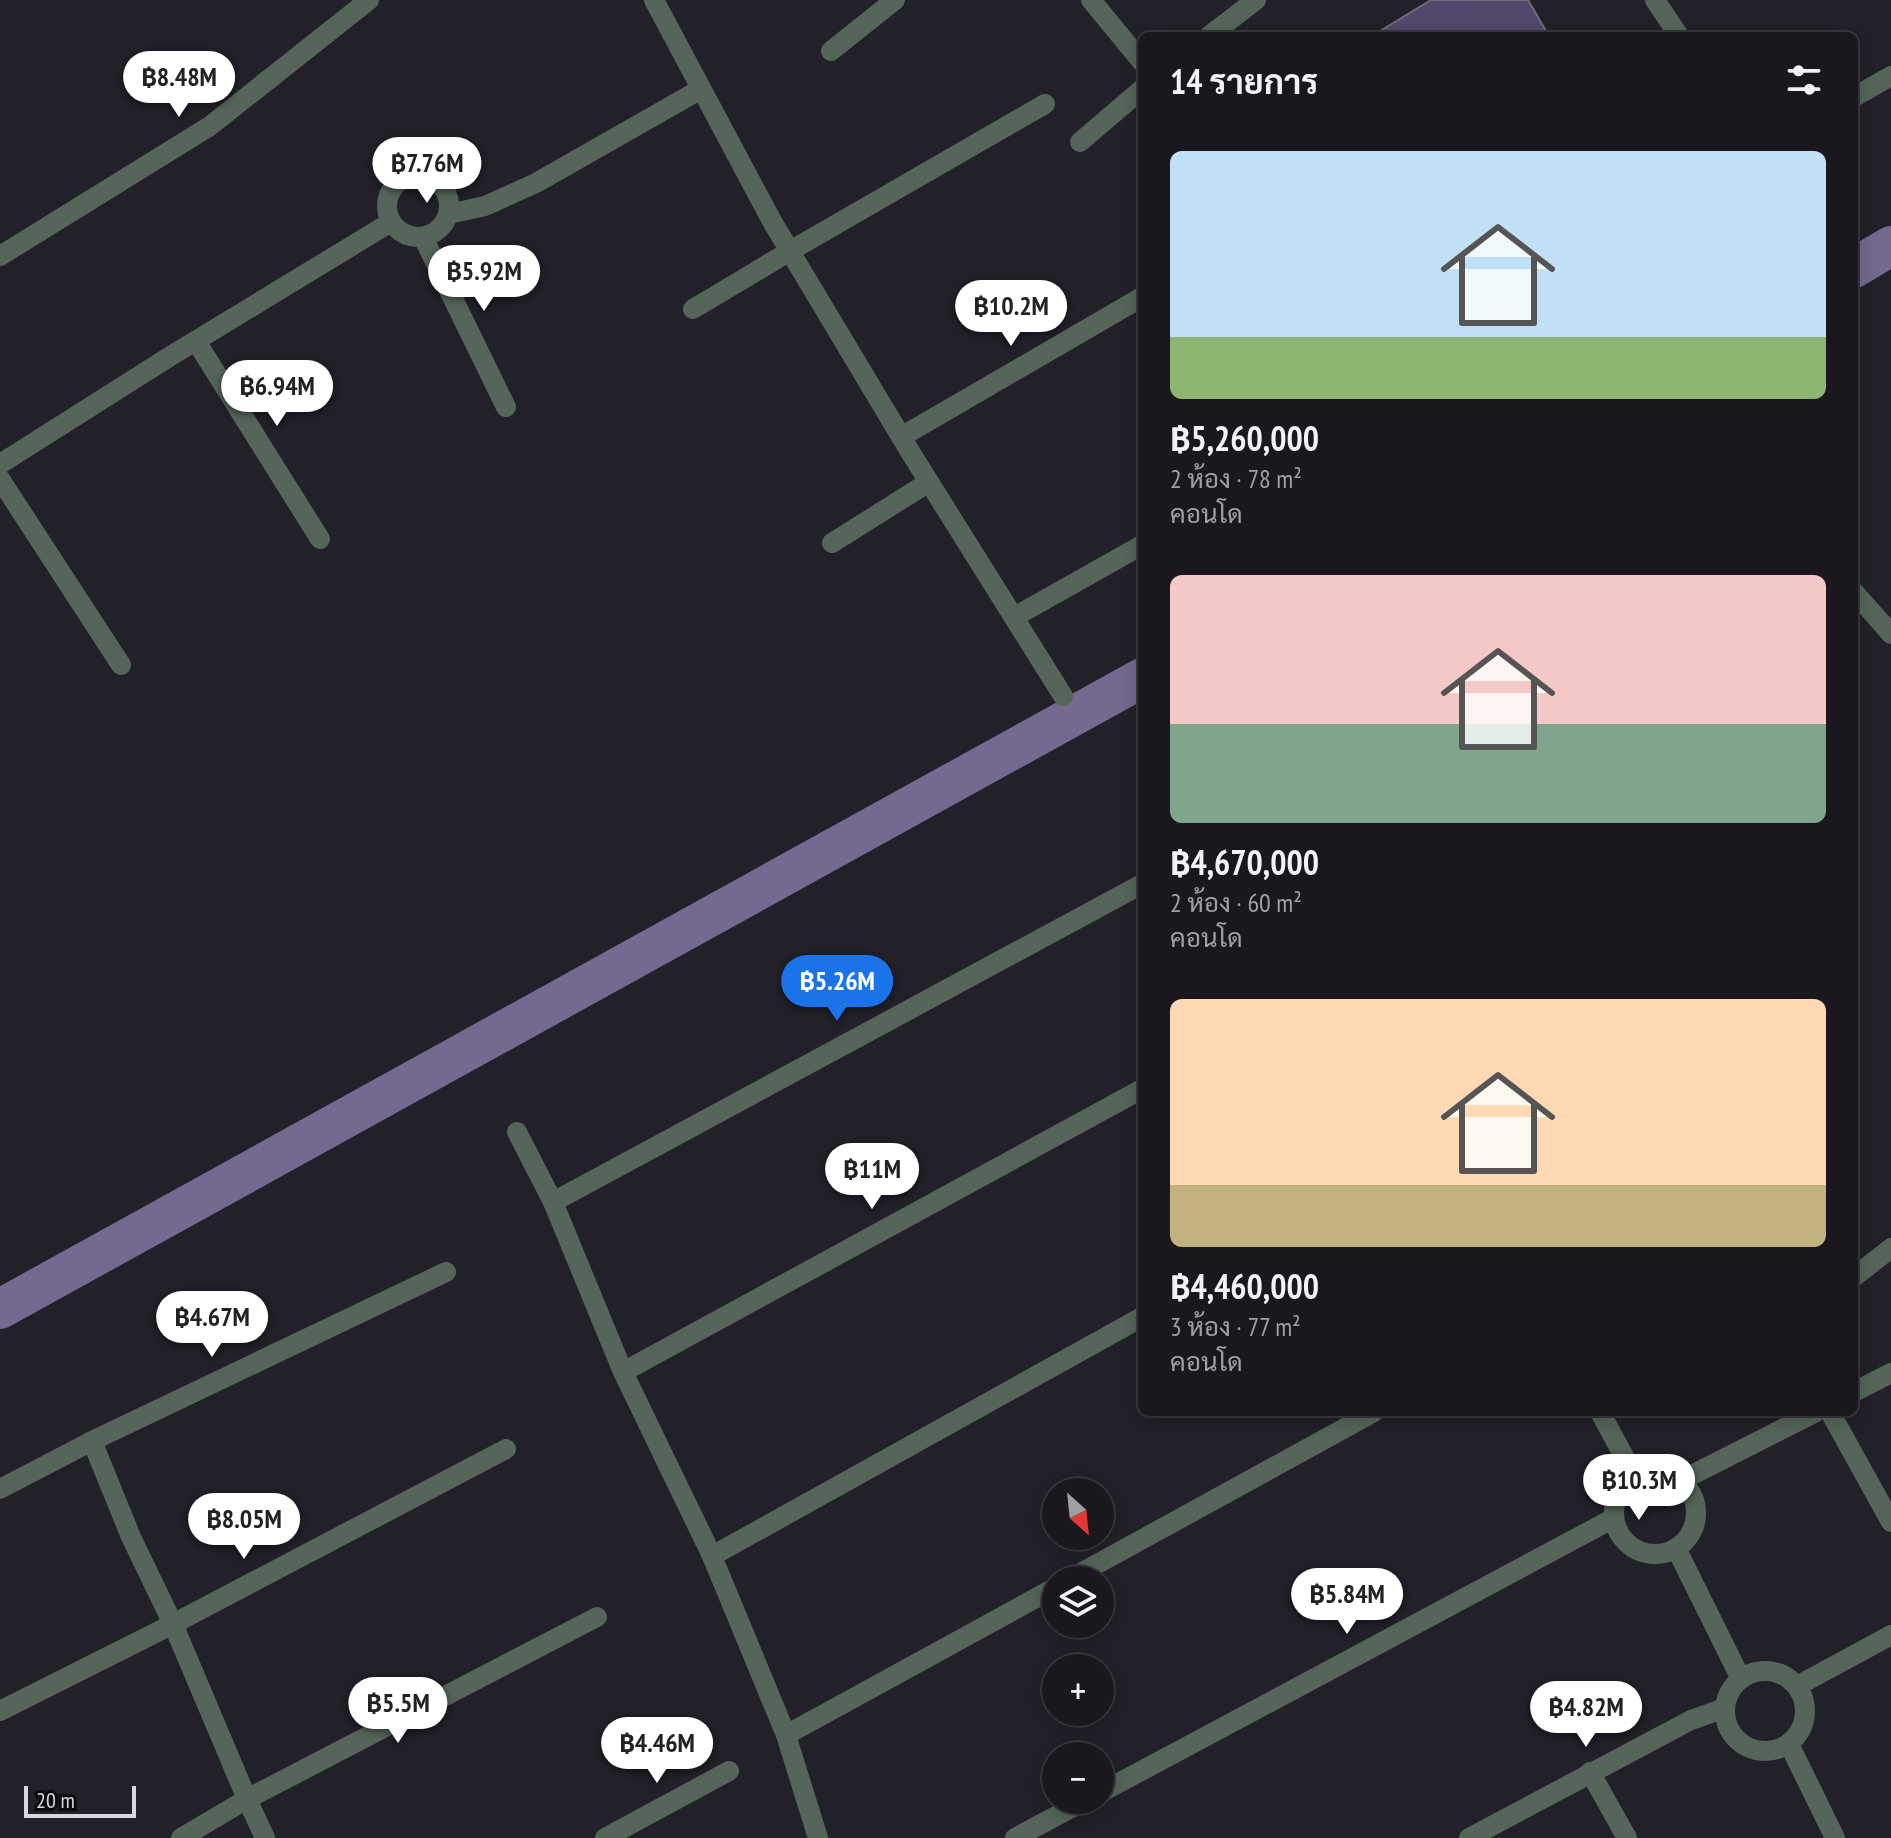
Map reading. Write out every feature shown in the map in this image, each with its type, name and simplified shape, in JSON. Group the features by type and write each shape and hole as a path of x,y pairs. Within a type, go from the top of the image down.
{"street":[{"path":"0,256 210,126 369,0"},
{"path":"654,0 773,223 901,437 1063,696"},
{"path":"831,51 895,0"},
{"path":"1091,0 1138,57"},
{"path":"1214,32 1256,0"},
{"path":"1655,0 1676,32"},
{"path":"1858,95 1891,76"},
{"path":"449,214 485,206 536,183 701,89"},
{"path":"1080,142 1138,92"},
{"path":"693,309 1045,104"},
{"path":"414,175 426,176 437,181 445,190 450,201 449,214 435,234 411,237 400,232 391,222 387,211 388,199 393,188 402,180 414,175"},
{"path":"0,464 391,222"},
{"path":"423,237 506,407"},
{"path":"901,437 1138,299"},
{"path":"196,341 320,539"},
{"path":"0,479 121,665"},
{"path":"832,543 929,482"},
{"path":"1014,617 1138,547"},
{"path":"1858,597 1891,634"},
{"path":"553,1202 1138,886"},
{"path":"623,1372 1138,1091"},
{"path":"517,1132 553,1202 623,1372 712,1556 786,1735 818,1838"},
{"path":"1858,1274 1891,1248"},
{"path":"0,1489 92,1441 446,1272"},
{"path":"712,1556 1138,1319"},
{"path":"1858,1390 1891,1373"},
{"path":"1094,1566 1367,1416"},
{"path":"1602,1416 1635,1477"},
{"path":"1680,1481 1808,1416"},
{"path":"1832,1416 1891,1522"},
{"path":"92,1441 131,1537 173,1624 265,1838"},
{"path":"0,1711 506,1449"},
{"path":"1650,1472 1666,1473 1680,1481 1691,1493 1696,1508 1695,1523 1688,1538 1676,1548 1660,1554 1644,1553 1630,1546 1619,1533 1614,1518 1615,1503 1623,1488 1635,1477 1650,1472"},
{"path":"1114,1786 1614,1518"},
{"path":"1676,1548 1741,1679"},
{"path":"786,1735 1042,1595"},
{"path":"181,1838 247,1799 597,1617"},
{"path":"1797,1686 1891,1635"},
{"path":"1777,1672 1797,1686 1804,1697 1806,1710 1804,1723 1789,1744 1765,1751 1742,1744 1733,1735 1727,1725 1725,1708 1733,1687 1741,1679 1752,1673 1777,1672"},
{"path":"1469,1838 1691,1720 1725,1708"},
{"path":"1789,1744 1835,1838"},
{"path":"605,1838 729,1771"},
{"path":"1590,1772 1627,1838"},
{"path":"1015,1838 1060,1814"}],"building":[{"path":"1431,0 1528,0 1547,32 1379,32"}],"waterway":[{"path":"1858,266 1891,246"},
{"path":"0,1309 1138,680"}]}
